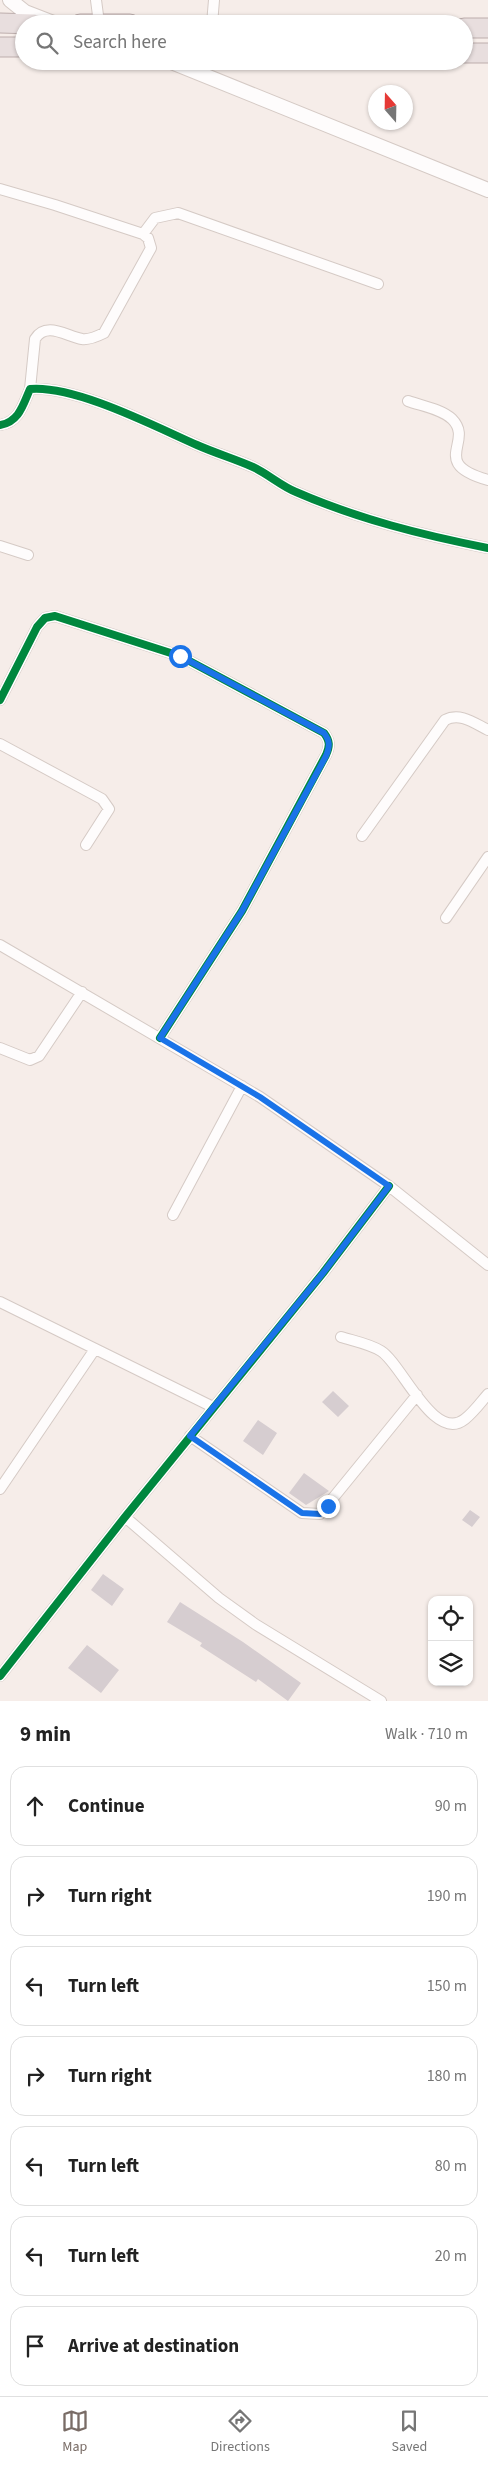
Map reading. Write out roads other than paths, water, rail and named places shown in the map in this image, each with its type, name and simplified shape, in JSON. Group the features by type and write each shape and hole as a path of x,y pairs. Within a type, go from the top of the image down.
{"highway":[{"path":"0,23 15,23"},
{"path":"473,28 488,28"},
{"path":"0,47 15,47"},
{"path":"473,53 488,53"}],"street":[{"path":"10,0 25,12 33,15"},
{"path":"96,0 99,15"},
{"path":"213,15 214,0"},
{"path":"191,70 488,190"},
{"path":"0,189 143,234 150,243 150,254 104,333 83,339 46,330 39,332 35,339 30,389 18,415 7,424 0,425"},
{"path":"143,234 155,218 178,214 378,284"},
{"path":"30,389 55,389 131,416 255,468 293,491 369,520 425,535 488,548"},
{"path":"408,401 451,418 457,426 458,436 455,455 458,466 469,474 488,480"},
{"path":"0,546 28,555"},
{"path":"0,700 37,626 45,618 55,616 180,656 324,733 328,739 330,746 326,756 242,911 160,1038"},
{"path":"362,836 445,720 452,716 465,718 488,730"},
{"path":"0,744 102,799 107,804 109,809 86,845"},
{"path":"446,918 488,856"},
{"path":"1,947 242,1086 322,1138 389,1186 488,1265"},
{"path":"0,1048 30,1060 39,1056 82,992"},
{"path":"173,1215 242,1086"},
{"path":"0,1676 125,1517 323,1273 389,1186"},
{"path":"0,1302 214,1407"},
{"path":"341,1337 382,1352 442,1423 453,1425 464,1420 488,1394"},
{"path":"0,1490 95,1349"},
{"path":"190,1436 302,1513 320,1514 417,1395"},
{"path":"125,1517 219,1598 255,1624 381,1701"}]}
